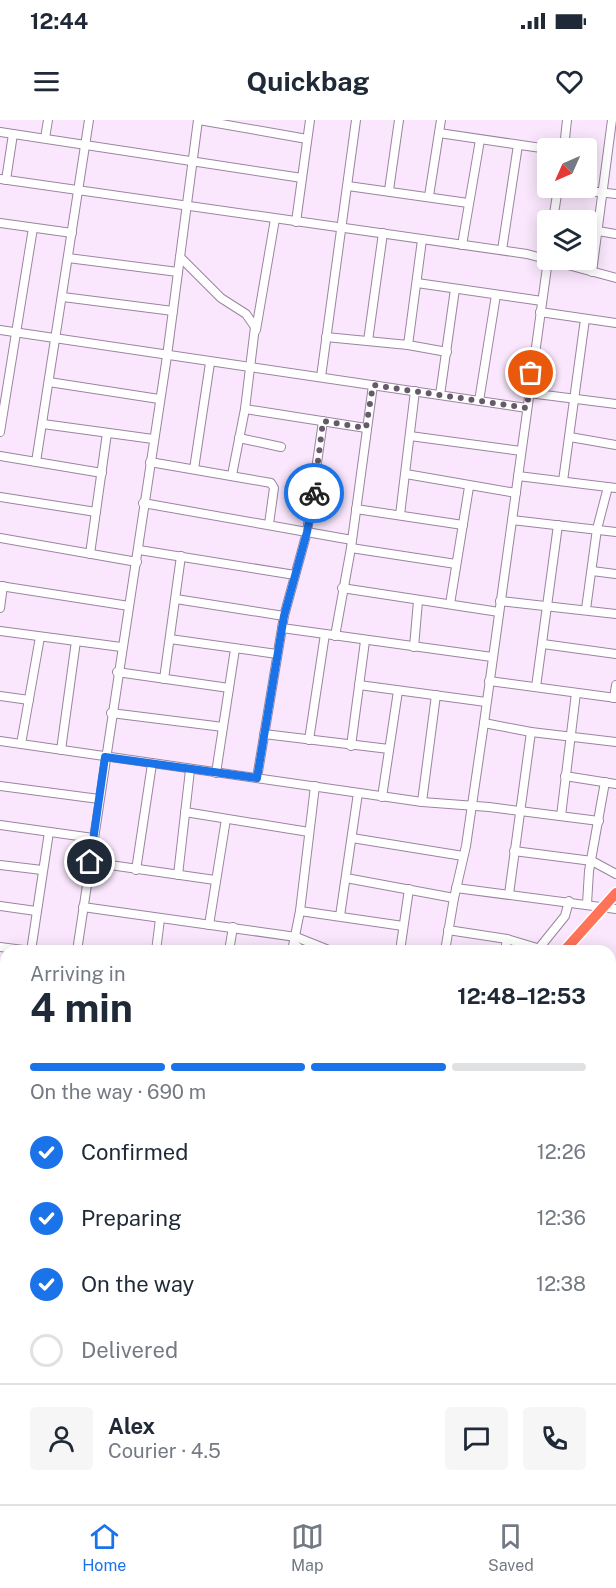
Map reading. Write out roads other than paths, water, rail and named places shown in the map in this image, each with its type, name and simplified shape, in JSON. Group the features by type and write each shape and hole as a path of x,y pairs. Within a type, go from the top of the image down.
{"highway":[{"path":"569,945 616,893"}],"street":[{"path":"45,138 48,120"},
{"path":"36,462 89,120"},
{"path":"78,945 117,672 139,550 143,503 167,356 199,120 245,124 307,139"},
{"path":"296,222 310,120"},
{"path":"321,377 356,120"},
{"path":"389,190 399,120"},
{"path":"429,196 441,120"},
{"path":"565,138 567,120"},
{"path":"592,272 612,120"},
{"path":"0,132 302,178"},
{"path":"439,133 537,148"},
{"path":"13,134 3,180 502,250 537,258"},
{"path":"462,245 480,140"},
{"path":"502,250 518,145"},
{"path":"348,186 468,202"},
{"path":"597,192 616,194"},
{"path":"232,475 275,219"},
{"path":"0,223 72,233"},
{"path":"0,432 4,376 16,333 33,228"},
{"path":"598,231 616,234"},
{"path":"368,341 383,233"},
{"path":"408,345 422,240"},
{"path":"180,257 221,298 246,314 255,331"},
{"path":"68,258 178,273"},
{"path":"446,945 463,856 484,723 547,270"},
{"path":"585,270 616,278"},
{"path":"417,283 542,301"},
{"path":"440,395 455,289"},
{"path":"479,400 496,295"},
{"path":"63,297 173,312"},
{"path":"540,312 616,323"},
{"path":"562,481 585,319"},
{"path":"0,330 210,363 527,408"},
{"path":"326,337 408,345 447,352"},
{"path":"194,469 210,363"},
{"path":"49,382 159,399"},
{"path":"335,636 351,544 373,385"},
{"path":"400,515 415,391"},
{"path":"529,393 616,404"},
{"path":"244,409 366,428"},
{"path":"257,778 284,616 307,532 323,421"},
{"path":"43,424 153,439"},
{"path":"90,554 107,433"},
{"path":"410,436 521,451"},
{"path":"570,437 616,445"},
{"path":"239,438 280,447"},
{"path":"0,456 102,473"},
{"path":"150,462 232,475 273,485 269,524"},
{"path":"406,474 469,487 516,493"},
{"path":"518,476 612,488 597,529 586,609"},
{"path":"450,604 469,487"},
{"path":"0,497 96,512"},
{"path":"143,503 269,524 351,544 456,564"},
{"path":"356,509 463,525"},
{"path":"512,520 616,532"},
{"path":"536,687 558,525"},
{"path":"0,538 137,562"},
{"path":"139,550 295,575"},
{"path":"164,679 181,556"},
{"path":"592,572 616,574"},
{"path":"0,608 2,586 129,606"},
{"path":"342,588 499,612"},
{"path":"176,599 284,616"},
{"path":"500,600 616,614"},
{"path":"414,647 418,601"},
{"path":"282,628 492,657"},
{"path":"0,631 121,647"},
{"path":"309,740 325,634"},
{"path":"21,744 40,637"},
{"path":"170,639 277,654"},
{"path":"61,750 76,641"},
{"path":"351,746 365,641"},
{"path":"543,644 616,654"},
{"path":"216,773 235,648"},
{"path":"117,672 229,688"},
{"path":"489,681 615,698 616,685"},
{"path":"359,685 486,702"},
{"path":"382,796 398,691"},
{"path":"561,816 576,693"},
{"path":"422,802 436,695"},
{"path":"0,696 29,700"},
{"path":"111,713 223,727"},
{"path":"484,723 531,732 616,742"},
{"path":"509,894 531,732"},
{"path":"264,734 389,749"},
{"path":"0,741 422,802 599,821"},
{"path":"136,870 152,764"},
{"path":"178,875 190,770"},
{"path":"565,776 616,784"},
{"path":"587,904 589,872 605,782"},
{"path":"0,786 99,799"},
{"path":"83,907 233,927 294,944 315,786"},
{"path":"340,916 358,793"},
{"path":"185,812 309,832"},
{"path":"209,924 226,819"},
{"path":"0,825 93,838"},
{"path":"32,945 49,832"},
{"path":"352,838 463,856"},
{"path":"514,852 592,861 616,874"},
{"path":"90,862 215,880"},
{"path":"0,865 42,870"},
{"path":"346,878 454,898"},
{"path":"456,888 616,909"},
{"path":"401,945 410,889"},
{"path":"546,945 565,916 569,902"},
{"path":"0,906 36,911"},
{"path":"300,911 403,926"},
{"path":"157,945 160,919"},
{"path":"230,945 233,927"},
{"path":"448,930 507,939 529,945"},
{"path":"506,945 507,939"}]}
